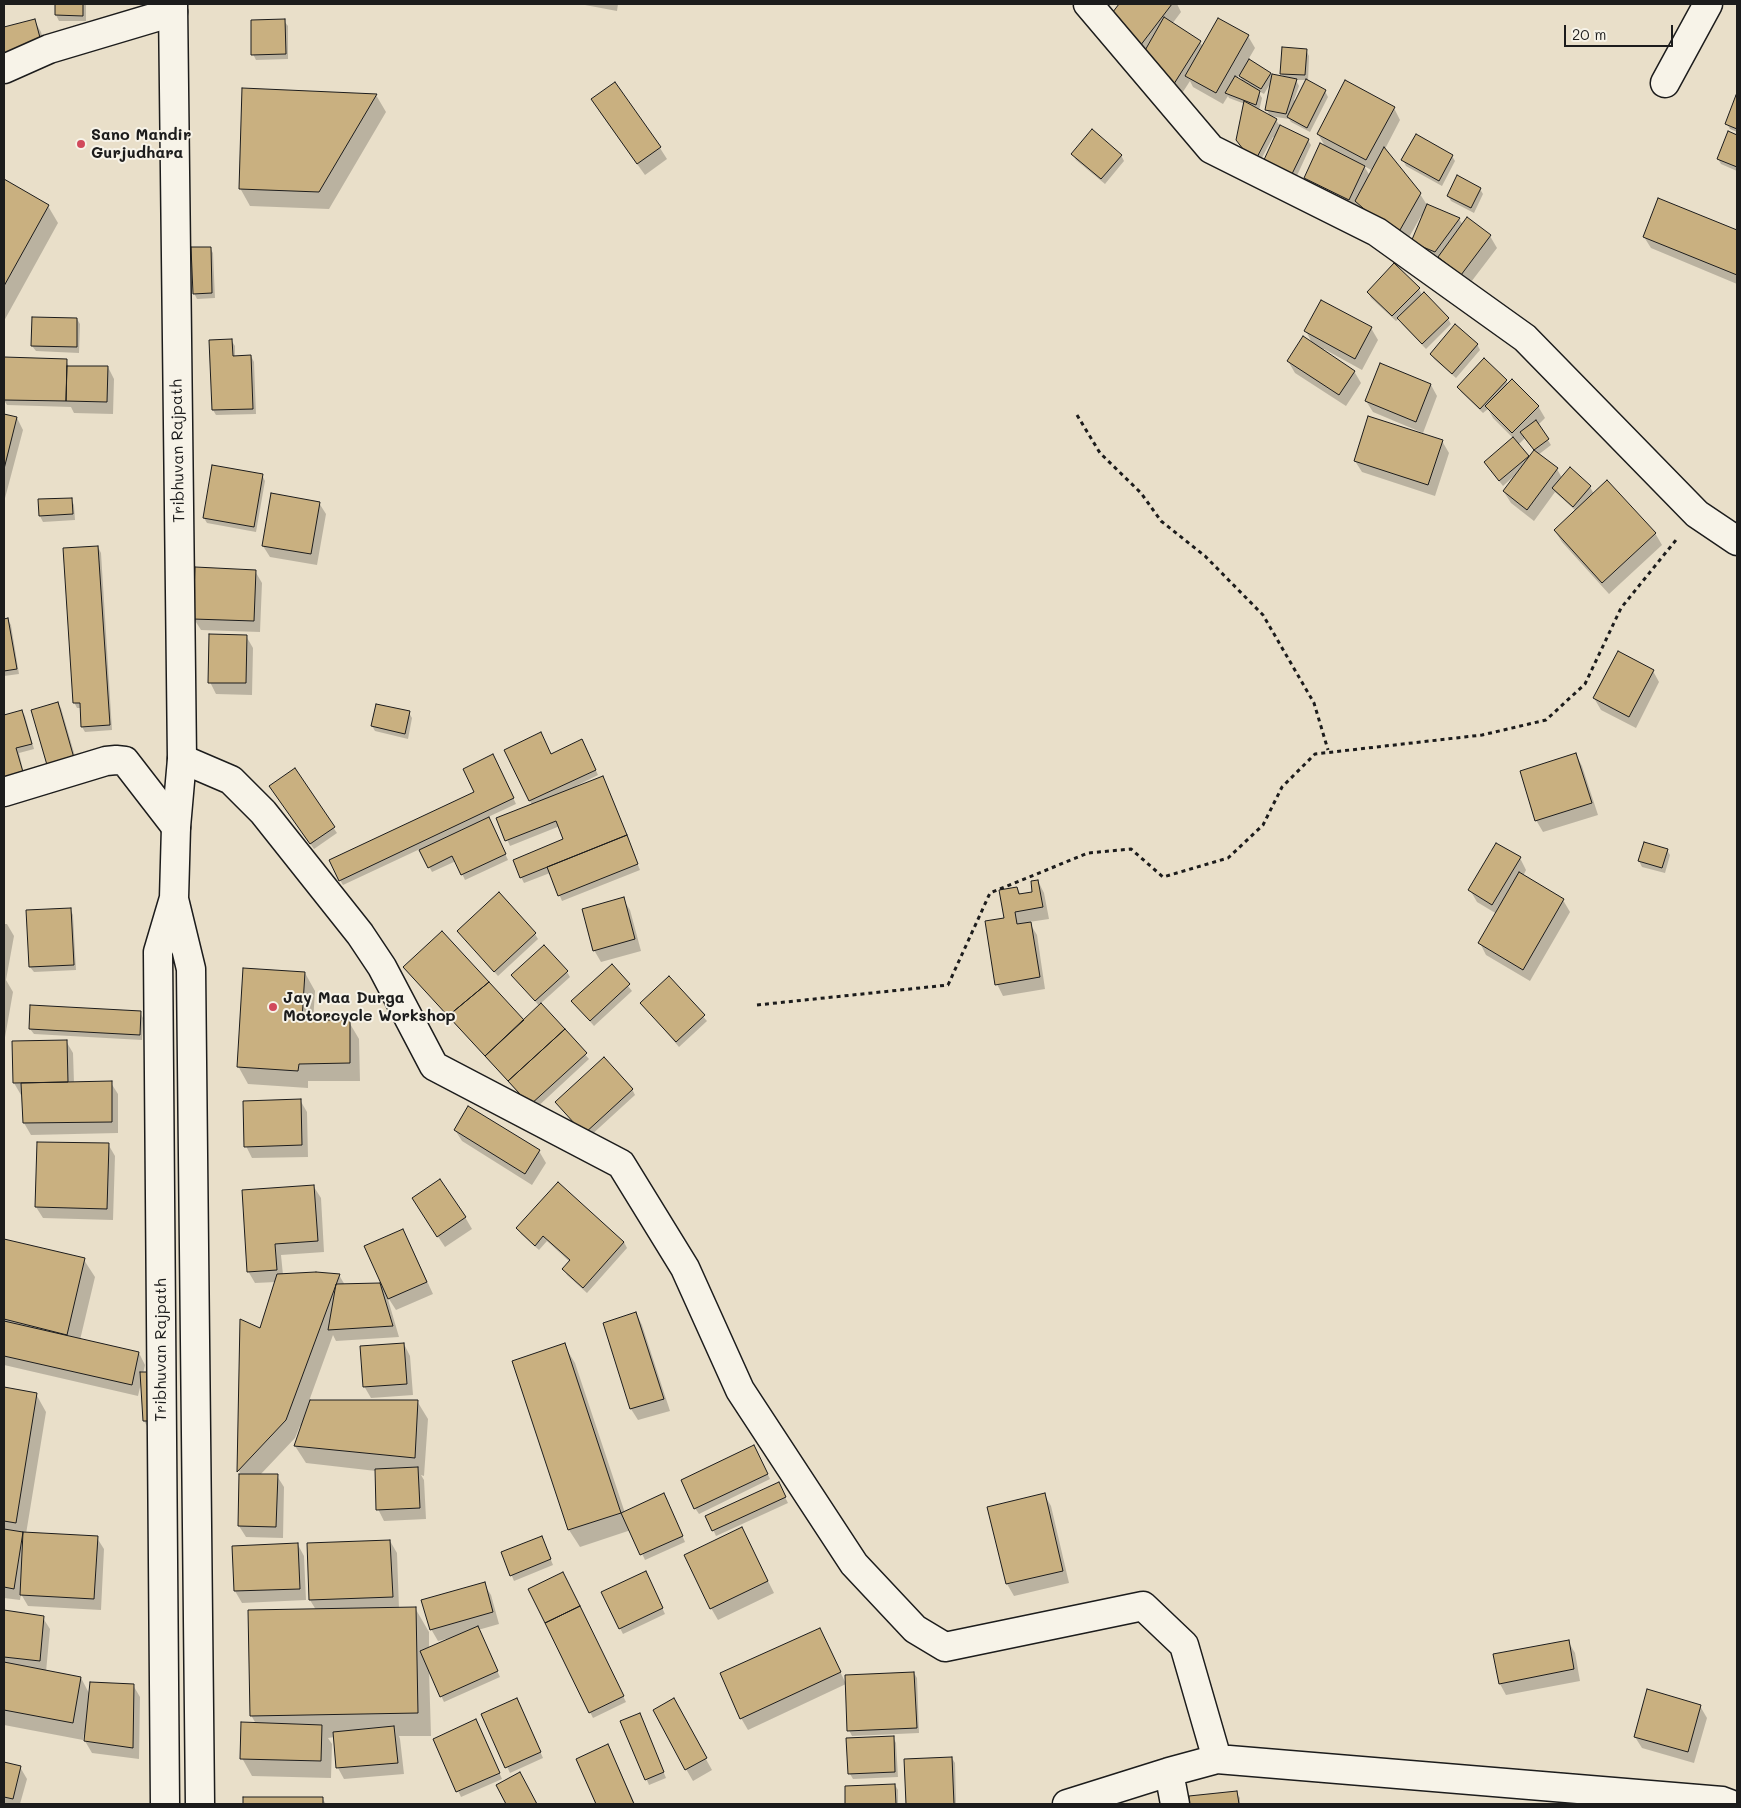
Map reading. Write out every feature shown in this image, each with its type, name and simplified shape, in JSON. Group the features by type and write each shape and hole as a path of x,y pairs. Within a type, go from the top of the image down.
{"main road":[{"path":"1088,4 1211,150 1377,232 1525,338 1696,514 1737,541"},
{"path":"1665,83 1708,4"},
{"path":"4,69 49,49 173,8"},
{"name":"Tribhuvan Rajpath","path":"165,1804 158,952 174,898 176,827 182,759 173,8"},
{"path":"182,759 231,780 263,812 360,934 382,967 434,1066 621,1164 685,1268 740,1390 854,1564 915,1629 945,1647 1143,1606 1184,1646 1217,1759"},
{"path":"4,792 106,761 125,761 176,827"},
{"name":"Tribhuvan Rajpath","path":"174,898 191,969 200,1804"},
{"path":"1068,1804 1168,1772 1217,1759 1722,1801 1730,1804"},
{"path":"1168,1772 1175,1804"}],"path":[{"path":"1077,416 1100,453 1141,493 1161,521 1205,556 1263,615 1314,703 1328,750"},
{"path":"757,1005 948,985 990,893 1088,853 1131,849 1163,877 1228,858 1263,824 1282,788 1315,754 1482,735 1546,720 1586,684 1621,608 1696,514"}],"building":[{"path":"55,4 83,4 83,16 55,15"},
{"path":"1119,4 1172,4 1140,46 1106,21"},
{"path":"1164,17 1201,41 1172,87 1139,61"},
{"path":"1218,18 1249,35 1216,93 1185,76"},
{"path":"35,19 42,45 4,55 4,27"},
{"path":"285,19 286,54 251,55 251,20"},
{"path":"1282,47 1307,49 1305,75 1280,74"},
{"path":"1249,59 1271,73 1261,89 1239,76"},
{"path":"1272,74 1297,79 1286,114 1265,110"},
{"path":"1235,76 1260,91 1256,105 1225,93"},
{"path":"1306,79 1326,90 1307,128 1287,117"},
{"path":"1345,80 1395,107 1366,160 1317,134"},
{"path":"615,82 661,147 637,164 591,99"},
{"path":"242,88 377,94 319,192 239,189"},
{"path":"1737,95 1737,129 1725,124"},
{"path":"1244,101 1277,119 1254,163 1236,140"},
{"path":"1280,125 1309,139 1291,176 1263,162"},
{"path":"1092,129 1122,155 1101,179 1071,154"},
{"path":"1728,131 1737,135 1737,167 1717,159"},
{"path":"1416,134 1453,155 1439,181 1401,160"},
{"path":"1320,143 1365,166 1349,200 1304,178"},
{"path":"1384,147 1421,193 1396,237 1355,201"},
{"path":"1457,175 1481,188 1471,208 1447,196"},
{"path":"4,179 49,205 4,286"},
{"path":"1658,198 1737,230 1737,275 1643,237"},
{"path":"1427,204 1460,218 1435,252 1411,242"},
{"path":"1467,217 1491,235 1461,275 1438,257"},
{"path":"191,247 211,247 212,293 193,294"},
{"path":"1394,263 1420,288 1392,316 1367,292"},
{"path":"1424,292 1449,318 1422,344 1397,318"},
{"path":"1321,300 1372,327 1355,359 1304,331"},
{"path":"32,317 77,318 77,347 31,346"},
{"path":"1455,324 1478,344 1452,374 1430,354"},
{"path":"1303,336 1355,371 1339,395 1287,361"},
{"path":"232,339 233,356 251,355 253,409 212,410 209,340"},
{"path":"4,357 67,359 66,401 4,400"},
{"path":"1484,358 1507,380 1480,409 1457,387"},
{"path":"1380,363 1431,384 1416,422 1365,401"},
{"path":"67,366 108,366 107,402 66,401"},
{"path":"1512,379 1539,406 1512,433 1485,406"},
{"path":"4,414 17,417 4,469"},
{"path":"1368,416 1443,440 1428,485 1354,461"},
{"path":"1536,420 1549,439 1534,450 1520,432"},
{"path":"1513,437 1529,456 1499,481 1484,462"},
{"path":"1534,450 1558,468 1527,510 1503,491"},
{"path":"212,465 263,474 254,527 203,518"},
{"path":"1570,467 1591,486 1573,507 1552,488"},
{"path":"1607,480 1656,533 1602,583 1554,530"},
{"path":"271,493 320,502 311,554 262,546"},
{"path":"72,498 73,514 39,516 38,499"},
{"path":"98,546 110,725 81,727 80,703 73,703 63,548"},
{"path":"195,567 256,570 254,621 193,619"},
{"path":"8,618 17,669 4,671 4,619"},
{"path":"209,634 247,635 246,683 208,683"},
{"path":"1618,651 1654,670 1629,717 1593,698"},
{"path":"58,702 74,758 47,765 31,710"},
{"path":"376,704 410,711 405,734 371,726"},
{"path":"22,710 32,744 16,748 23,772 4,777 4,715"},
{"path":"541,732 551,754 582,739 596,770 529,801 504,750"},
{"path":"1576,753 1592,803 1535,821 1520,771"},
{"path":"493,754 514,798 339,881 329,860 474,792 463,769"},
{"path":"295,768 335,827 310,844 269,786"},
{"path":"603,776 627,835 520,878 513,860 563,839 556,821 505,841 496,818"},
{"path":"489,817 506,854 461,875 452,856 428,868 419,850"},
{"path":"627,835 638,864 558,896 547,867"},
{"path":"1644,842 1668,849 1662,868 1638,861"},
{"path":"1496,843 1521,857 1492,905 1468,890"},
{"path":"1519,872 1564,899 1523,970 1478,943"},
{"path":"1038,880 1043,907 1015,912 1017,924 1031,922 1040,977 995,985 985,921 1004,918 999,890 1017,887 1019,894 1032,892 1031,881"},
{"path":"499,892 536,933 494,972 457,931"},
{"path":"624,897 635,939 593,951 582,909"},
{"path":"71,908 74,965 29,967 26,910"},
{"path":"442,931 489,982 448,1016 403,967"},
{"path":"544,945 568,971 535,1001 511,975"},
{"path":"612,964 630,984 590,1021 571,1001"},
{"path":"243,968 305,972 302,1020 350,1020 350,1063 299,1064 298,1071 237,1067"},
{"path":"669,976 705,1015 676,1042 640,1003"},
{"path":"489,982 524,1020 485,1056 448,1016"},
{"path":"541,1003 565,1029 508,1081 485,1056"},
{"path":"30,1005 141,1011 140,1035 29,1029"},
{"path":"565,1029 587,1053 530,1105 508,1081"},
{"path":"67,1040 68,1082 13,1083 12,1041"},
{"path":"604,1057 633,1089 584,1134 555,1102"},
{"path":"112,1081 112,1122 23,1123 21,1083"},
{"path":"301,1099 302,1145 244,1147 243,1101"},
{"path":"468,1106 540,1150 525,1174 454,1130"},
{"path":"37,1142 109,1143 107,1209 35,1207"},
{"path":"440,1179 466,1217 437,1237 412,1198"},
{"path":"558,1182 624,1242 583,1288 562,1269 570,1260 543,1236 535,1246 516,1228"},
{"path":"314,1185 318,1241 275,1244 277,1270 247,1272 242,1190"},
{"path":"403,1229 427,1282 388,1299 364,1246"},
{"path":"4,1239 85,1258 67,1335 4,1319"},
{"path":"316,1272 340,1274 286,1420 237,1472 240,1319 260,1328 277,1274"},
{"path":"380,1283 393,1326 328,1330 336,1284"},
{"path":"636,1312 664,1399 630,1409 603,1323"},
{"path":"4,1321 139,1352 132,1385 4,1356"},
{"path":"404,1343 407,1384 363,1387 360,1346"},
{"path":"565,1343 621,1513 568,1530 512,1361"},
{"path":"140,1372 154,1372 157,1421 143,1421"},
{"path":"4,1387 37,1393 16,1523 4,1521"},
{"path":"310,1400 418,1400 415,1458 294,1446"},
{"path":"754,1445 768,1474 694,1509 681,1480"},
{"path":"418,1467 420,1508 376,1510 375,1469"},
{"path":"239,1474 278,1474 276,1527 238,1526"},
{"path":"779,1482 786,1497 712,1531 705,1516"},
{"path":"664,1493 683,1536 640,1555 621,1513"},
{"path":"1045,1493 1063,1571 1006,1584 987,1507"},
{"path":"742,1527 768,1581 710,1609 684,1555"},
{"path":"4,1529 23,1532 14,1589 4,1587"},
{"path":"23,1532 98,1536 94,1599 20,1595"},
{"path":"542,1536 551,1559 510,1576 501,1552"},
{"path":"390,1540 393,1597 309,1600 307,1543"},
{"path":"298,1543 300,1589 234,1591 232,1546"},
{"path":"646,1571 663,1608 619,1629 601,1592"},
{"path":"563,1572 580,1606 545,1623 528,1589"},
{"path":"485,1582 493,1612 430,1630 421,1600"},
{"path":"580,1606 624,1696 589,1713 545,1623"},
{"path":"416,1607 418,1713 250,1716 248,1610"},
{"path":"4,1610 44,1616 40,1661 4,1657"},
{"path":"478,1626 498,1671 440,1697 420,1651"},
{"path":"820,1628 841,1672 740,1719 720,1673"},
{"path":"1569,1640 1574,1669 1499,1684 1493,1654"},
{"path":"4,1662 81,1677 73,1723 4,1710"},
{"path":"914,1672 917,1728 847,1731 845,1675"},
{"path":"90,1682 134,1684 133,1748 84,1741"},
{"path":"1647,1689 1701,1705 1688,1752 1634,1737"},
{"path":"517,1698 541,1752 505,1768 481,1714"},
{"path":"674,1698 707,1758 685,1770 653,1710"},
{"path":"640,1713 664,1772 645,1780 620,1721"},
{"path":"476,1719 500,1773 456,1792 433,1739"},
{"path":"241,1722 322,1725 321,1761 240,1759"},
{"path":"394,1726 398,1763 336,1768 333,1732"},
{"path":"894,1736 895,1772 848,1774 846,1738"},
{"path":"608,1744 634,1804 596,1804 576,1759"},
{"path":"952,1757 954,1804 906,1804 904,1759"},
{"path":"4,1762 21,1766 13,1799 4,1797"},
{"path":"520,1772 537,1804 506,1804 496,1785"},
{"path":"895,1784 896,1804 845,1804 845,1786"},
{"path":"1237,1791 1239,1804 1189,1804 1189,1796"},
{"path":"243,1797 323,1797 323,1804 243,1804"}],"place":[{"name":"Sano Mandir Gurjudhara","path":"81,144"},
{"name":"Jay Maa Durga Motorcycle Workshop","path":"273,1007"}]}
